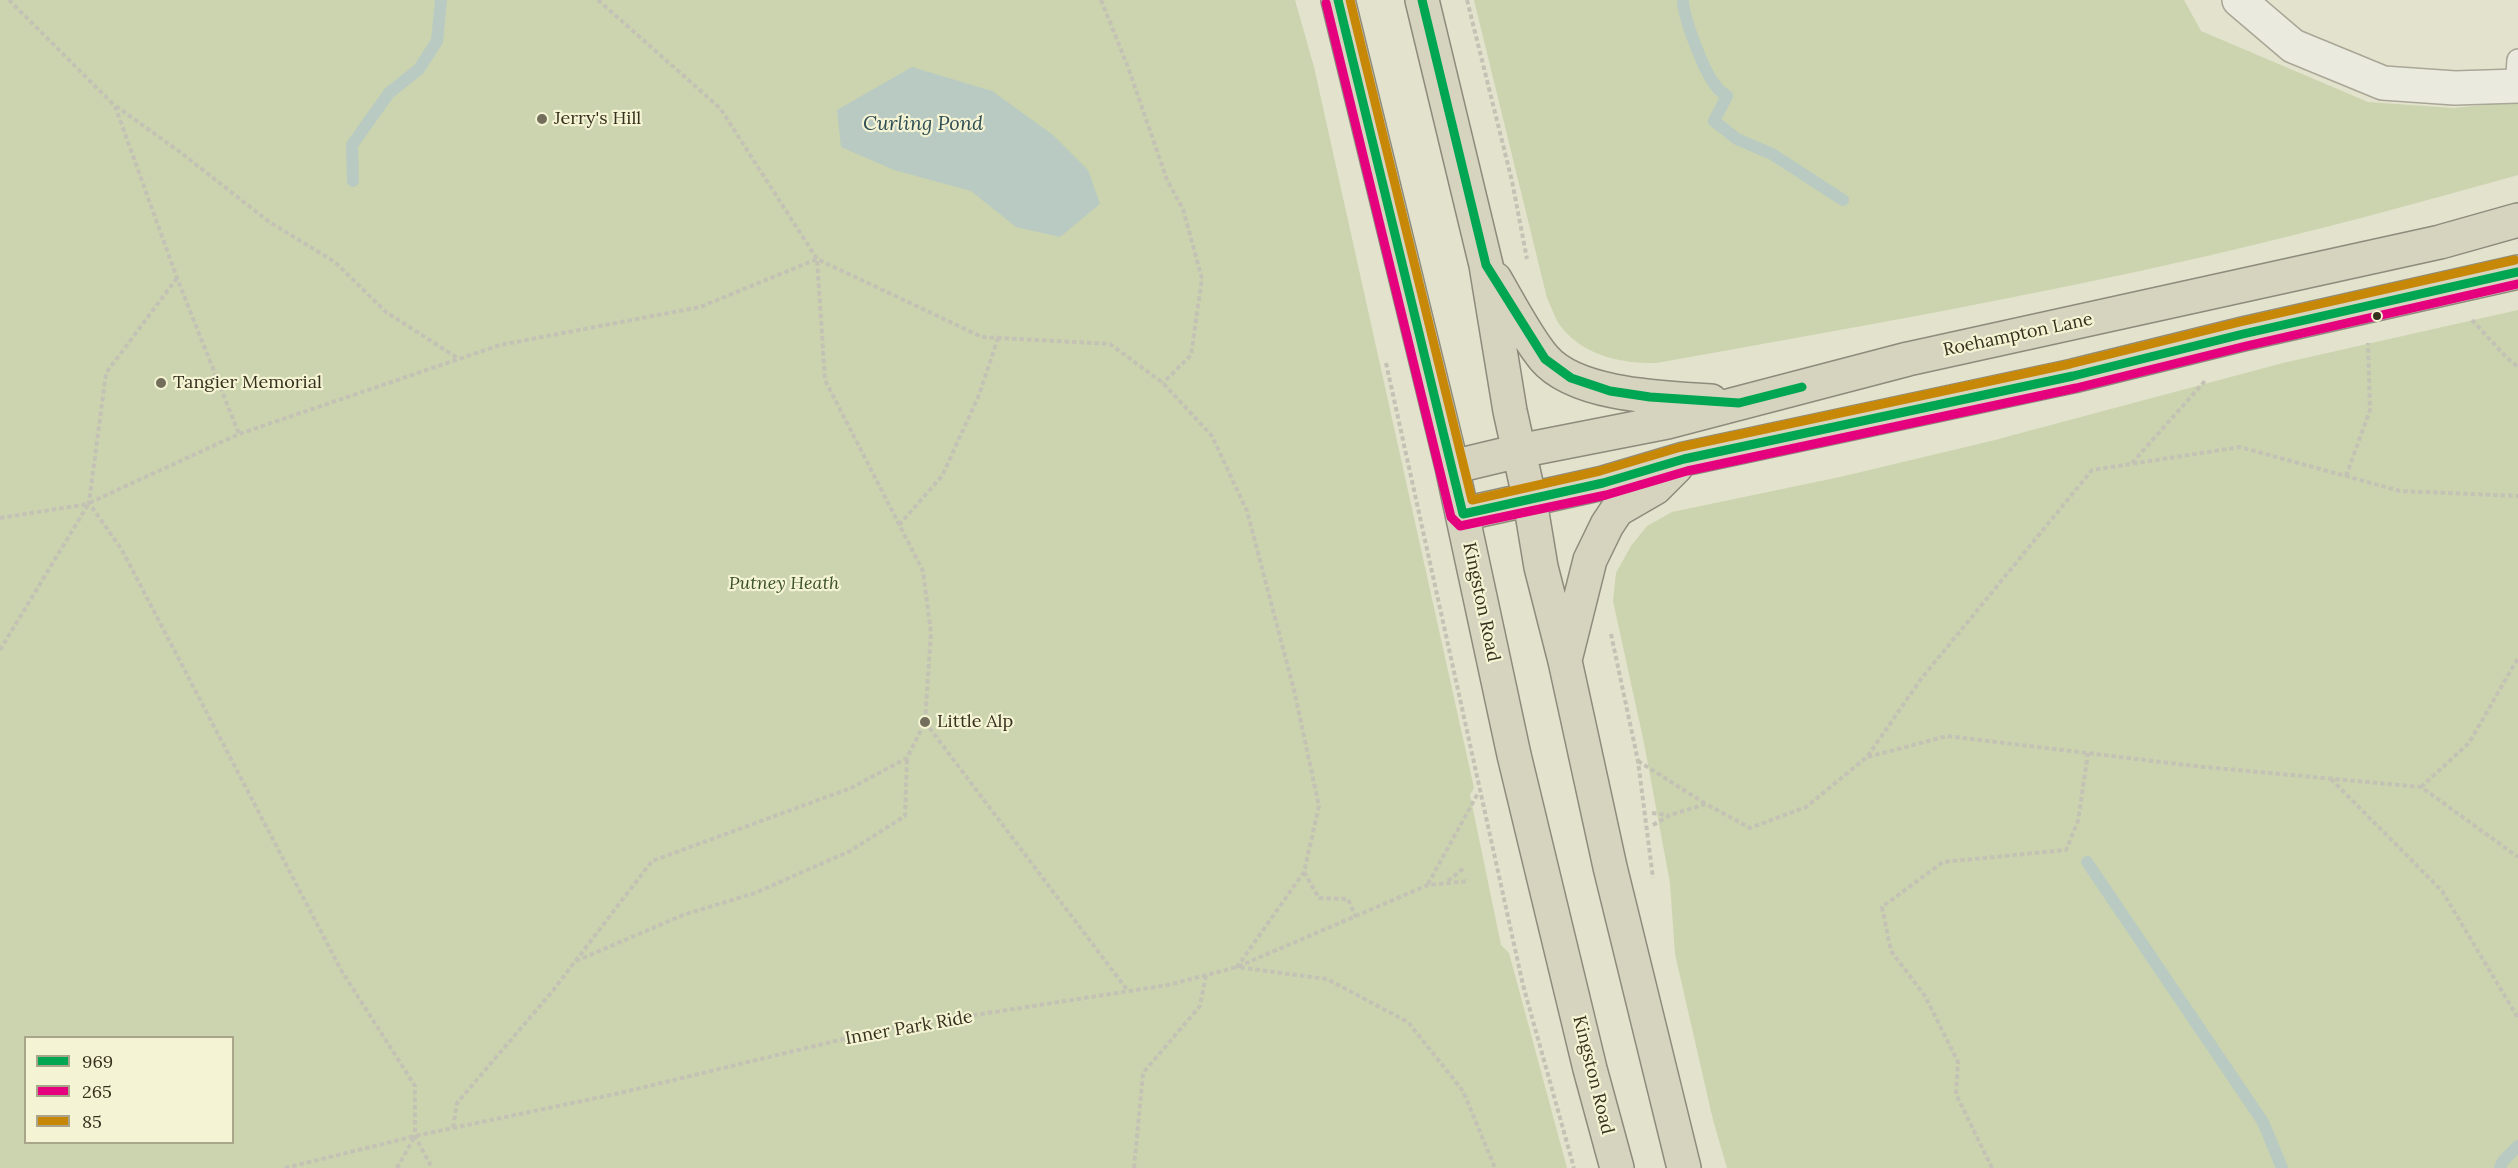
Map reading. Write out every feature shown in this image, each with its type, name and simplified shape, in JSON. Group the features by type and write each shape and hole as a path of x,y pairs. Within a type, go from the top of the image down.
{"highway":[{"name":"Kingston Road","path":"1338,0 1463,514 1514,755 1590,1069 1617,1168"},
{"path":"1422,0 1486,265 1541,567 1565,661 1610,867 1684,1168"},
{"name":"Roehampton Lane","path":"1452,467 1519,451 1667,422 1908,359 2417,247 2518,220"},
{"path":"1486,265 1545,359 1571,378 1610,391 1650,397 1738,403"},
{"path":"1463,514 1603,483 1684,459 2073,376 2243,334 2518,272"},
{"path":"1565,661 1590,560 1606,525 1617,510 1655,488 1684,459"}],"street":[{"path":"2240,0 2293,46 2383,83 2455,88 2517,77"}],"path":[{"path":"9,0 115,106 180,152 268,221 335,262 386,312 459,359"},
{"path":"574,962 683,915 756,892 859,845 905,816 907,758 925,722 931,633 922,571 825,380 817,259 720,108 598,0"},
{"path":"1101,0 1128,67 1167,180 1183,209 1202,279 1191,355 1163,383"},
{"path":"1467,0 1512,181 1528,263"},
{"path":"115,106 177,278 239,434"},
{"path":"0,518 89,503 239,434 500,345 700,307 817,259 982,337 1110,344 1163,383 1212,436 1247,511 1294,690 1319,806 1304,872 1237,967 1326,979 1408,1022 1463,1091 1495,1168"},
{"path":"0,650 89,503 106,373 177,278"},
{"path":"2465,313 2518,367"},
{"path":"2346,476 2370,410 2367,336"},
{"path":"899,525 942,476 979,395 998,338"},
{"path":"1384,351 1523,985 1574,1168"},
{"path":"2132,464 2210,375"},
{"path":"1638,761 1706,804 1750,828 1806,807 1867,757 1921,679 2092,470 2240,447 2400,490 2518,496"},
{"path":"89,503 122,550 341,970 415,1086 415,1136 432,1168"},
{"path":"1609,626 1614,658 1638,761 1653,880"},
{"path":"2421,787 2469,743 2518,658"},
{"path":"925,722 1128,991"},
{"path":"1867,757 1947,736 2088,753 2421,787 2518,857"},
{"path":"1992,1168 1956,1094 1958,1062 1924,996 1891,951 1882,908 1943,862 2066,850 2078,821 2088,753"},
{"path":"453,1128 457,1103 551,993 652,861 851,788 907,758"},
{"path":"2330,778 2442,891 2518,1018"},
{"path":"1428,885 1479,792"},
{"path":"1653,825 1670,816 1706,804"},
{"path":"1652,813 1670,816"},
{"path":"1447,882 1465,867"},
{"path":"1304,872 1319,898 1348,899 1356,917"},
{"name":"Inner Park Ride","path":"285,1168 415,1136 620,1093 885,1029 1168,985 1237,967 1428,885 1469,881"},
{"path":"1134,1168 1143,1073 1200,1006 1206,975"},
{"path":"397,1168 415,1136"}],"green space":[{"name":"Putney Heath","path":"0,0 1295,0 1314,67 1474,788 1470,795 1501,945 1509,953 1567,1168 0,1168"},
{"path":"1474,0 2184,0 2201,31 2368,102 2453,108 2518,102 2518,175 2285,237 2070,286 1656,363 1629,362 1603,356 1568,335 1559,324 1547,298"},
{"path":"2518,310 2518,1168 1727,1168 1713,1120 1675,954 1670,883 1644,743 1613,601 1616,573 1631,546 1647,526 1672,512 1840,477 1991,441 2283,363"}],"water":[{"name":"Curling Pond","path":"912,67 992,91 1053,135 1088,170 1100,204 1060,237 1016,227 971,191 894,170 841,147 837,110"}],"waterway":[{"path":"353,181 352,145 389,93 419,69 437,41 441,0"},
{"path":"1683,0 1686,19 1700,57 1711,79 1727,96 1714,121 1737,139 1772,154 1843,200"},
{"path":"2087,862 2263,1122 2282,1168"},
{"path":"2500,1168 2503,1161 2518,1146"}],"transit line":[{"name":"969","path":"1338,0 1463,514 1603,483 1684,459 2073,376 2243,334 2518,272"},
{"name":"85","path":"1350,0 1472,500 1600,471 1681,447 2070,364 2240,322 2515,260"},
{"name":"969","path":"1422,0 1486,265 1545,359 1571,378 1610,391 1650,397 1739,403 1802,387"},
{"name":"265","path":"1326,3 1451,517 1460,526 1606,495 1687,471 2076,388 2246,346 2518,284"}],"place":[{"name":"Jerry's Hill","path":"542,119"},
{"name":"Tangier Memorial","path":"161,383"},
{"name":"Little Alp","path":"925,722"}]}
